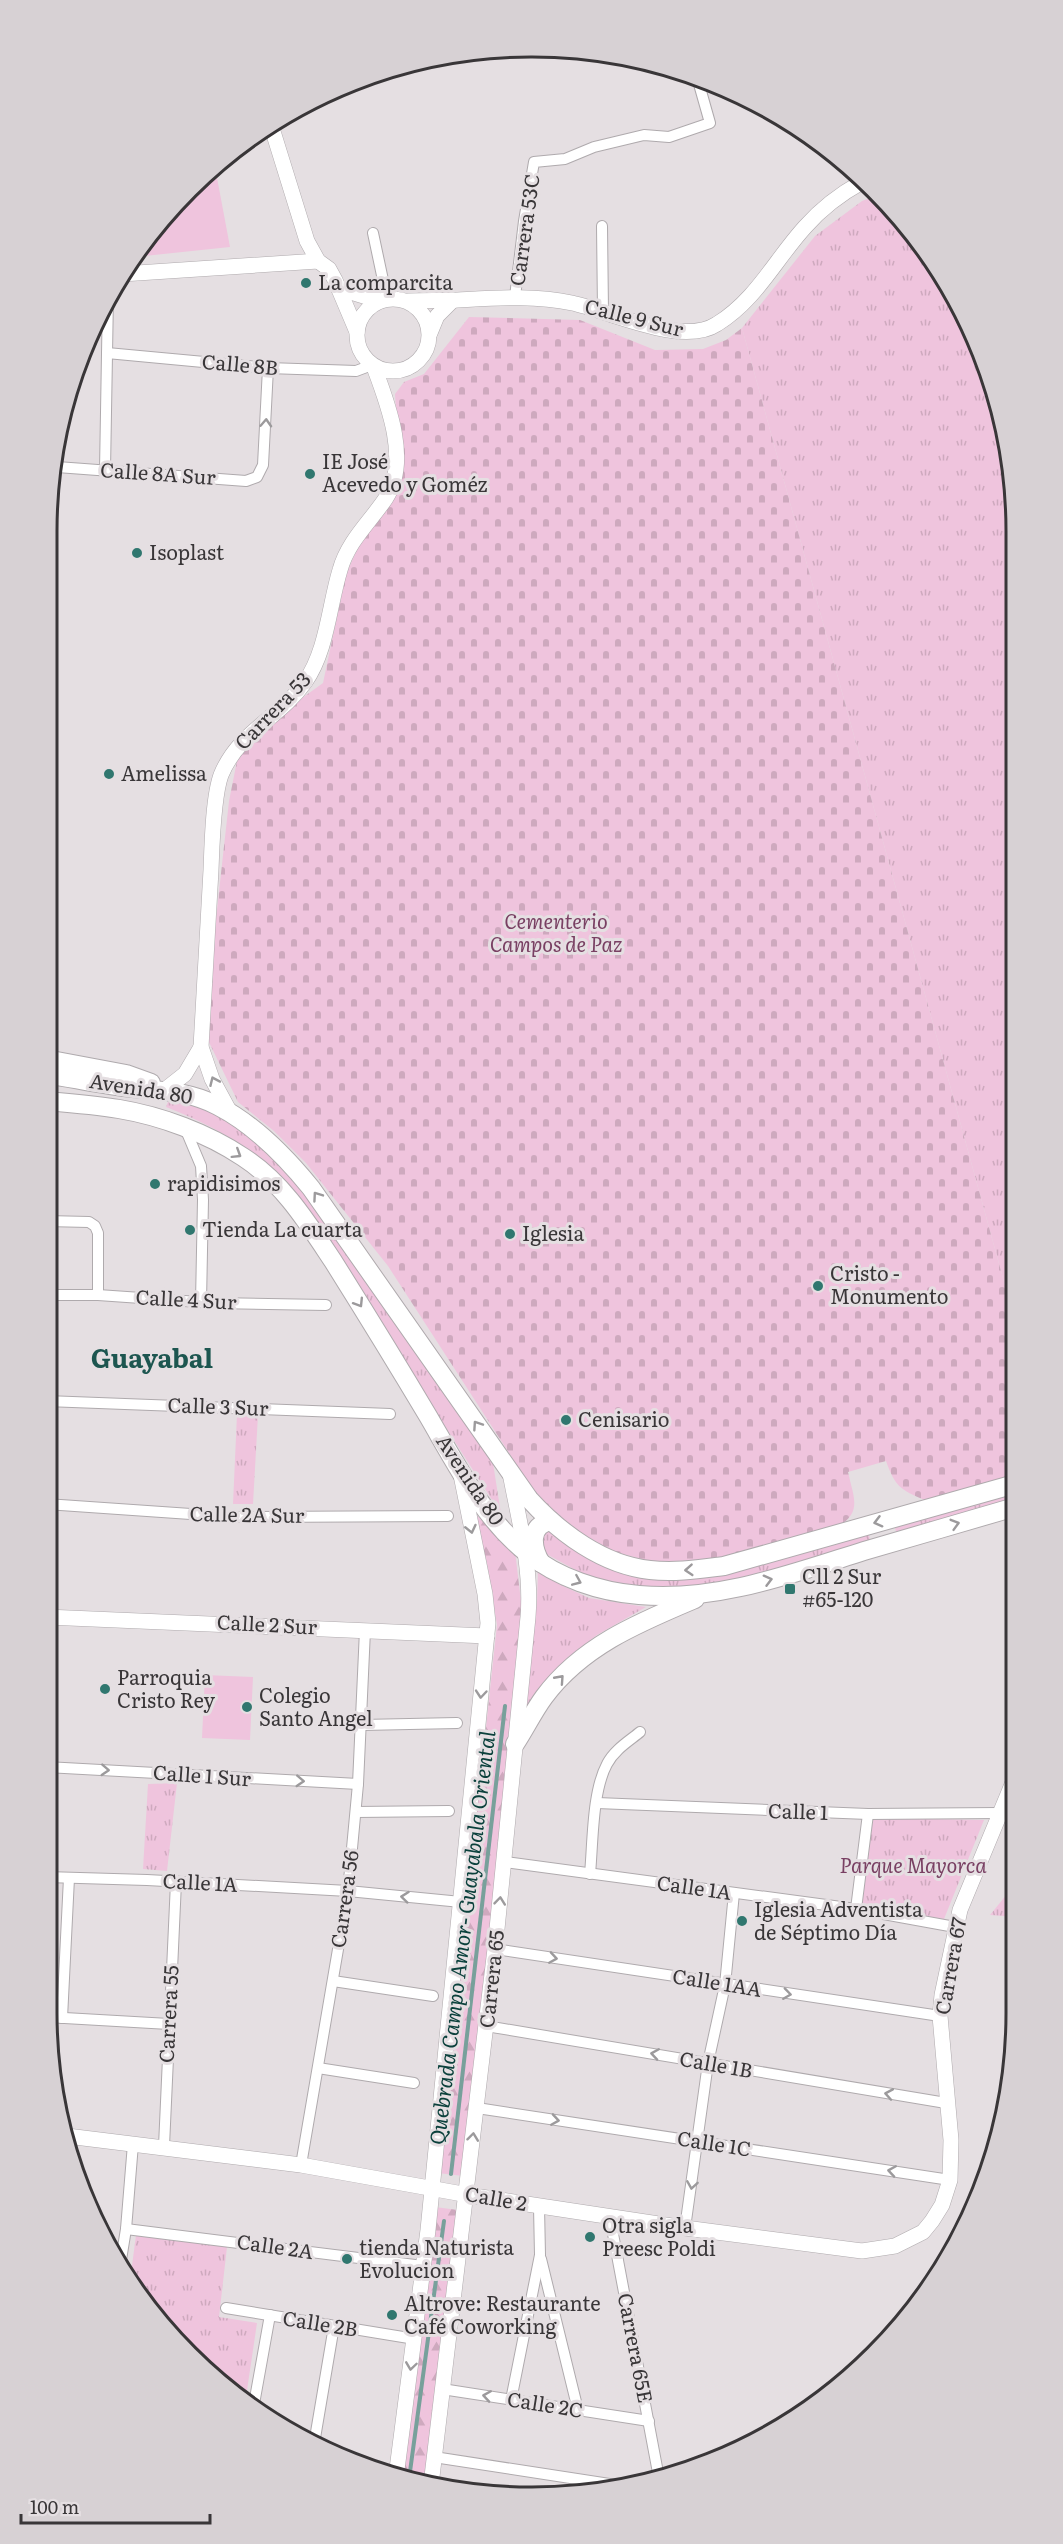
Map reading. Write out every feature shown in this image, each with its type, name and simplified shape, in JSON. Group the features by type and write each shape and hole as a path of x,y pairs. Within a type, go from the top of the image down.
{"main road":[{"path":"274,134 300,220 318,261 329,269 338,288 357,332 359,349 373,366 392,372 409,369 422,358 429,344 430,333 437,316 453,300"},
{"name":"Calle 9 Sur","path":"408,301 515,297 571,302 668,330 693,332 714,327 738,311 805,227 856,186"},
{"path":"134,273 318,261"},
{"path":"338,288 383,300 408,301 422,312 430,333"},
{"path":"357,332 367,310 383,300"},
{"name":"Carrera 53","path":"231,1114 212,1079 201,1047 213,831 220,778 230,756 244,738 304,684 315,666 340,568 350,544 387,496 395,476 396,455 384,393 373,366"},
{"path":"384,393 392,372"},
{"name":"Carrera 53","path":"166,1089 185,1074 201,1047"},
{"path":"57,1061 126,1074 166,1089"},
{"name":"Avenida 80","path":"57,1076 125,1087 166,1089 199,1098 231,1114 270,1142 311,1188 529,1499 551,1521 594,1551 624,1564 649,1570 702,1569 741,1562 1006,1487"},
{"name":"Avenida 80","path":"57,1102 121,1109 185,1128 214,1139 278,1184 308,1224 362,1307 460,1472 483,1506 533,1558 585,1584 641,1596 711,1593 791,1574 1006,1510"},
{"path":"57,1110 119,1120 166,1122"},
{"name":"Carrera 65","path":"397,2467 433,2188 487,1636 485,1594 460,1472"},
{"name":"Carrera 65","path":"432,2476 505,1862 530,1598 533,1558 510,1473"},
{"path":"533,1558 536,1554 533,1538 540,1526 551,1521"},
{"path":"515,1744 544,1697 580,1659 617,1634 711,1593"},
{"name":"Calle 2 Sur","path":"57,1617 487,1636"},
{"name":"Carrera 67","path":"923,2232 942,2205 950,2180 951,2140 940,2016 955,1927 1006,1797"},
{"name":"Calle 2","path":"73,2136 301,2165 539,2207 862,2252 895,2246 923,2232"}],"street":[{"name":"Carrera 53C","path":"515,297 534,162 565,159 594,147 644,135 669,137 710,123 700,88"},
{"path":"602,226 603,311"},
{"path":"373,233 383,300"},
{"path":"105,470 108,319"},
{"name":"Calle 8B","path":"107,353 268,368 356,371 373,366"},
{"name":"Calle 8A Sur","path":"61,467 246,481 257,477 264,465 268,368"},
{"path":"185,1128 201,1166 203,1200 201,1302"},
{"path":"57,1221 89,1222 99,1233 98,1295"},
{"name":"Calle 4 Sur","path":"57,1294 201,1302 326,1305"},
{"name":"Calle 3 Sur","path":"57,1401 390,1414"},
{"name":"Calle 2A Sur","path":"57,1505 234,1517 448,1516"},
{"name":"Carrera 56","path":"301,2165 348,1892 362,1725 364,1630"},
{"path":"362,1725 457,1724"},
{"path":"590,1874 600,1782 607,1764 618,1750 640,1732"},
{"name":"Calle 1 Sur","path":"57,1768 358,1784"},
{"name":"Calle 1","path":"597,1803 868,1814 999,1813"},
{"path":"356,1812 449,1811"},
{"path":"856,1909 868,1814"},
{"name":"Calle 1A","path":"505,1862 856,1909 955,1927"},
{"name":"Calle 1A","path":"57,1877 348,1892 462,1902"},
{"path":"62,2018 69,1878"},
{"name":"Carrera 55","path":"164,2146 176,1882"},
{"path":"685,2228 699,2142 708,2063 725,1985 734,1893"},
{"name":"Calle 1AA","path":"495,1949 940,2016"},
{"path":"333,1981 433,1996"},
{"path":"57,2018 169,2024"},
{"name":"Calle 1B","path":"486,2026 946,2103"},
{"path":"318,2068 414,2083"},
{"name":"Calle 1C","path":"477,2108 950,2180"},
{"path":"122,2252 133,2144"},
{"path":"511,2400 540,2255 539,2207"},
{"name":"Carrera 65E","path":"610,2218 658,2470"},
{"name":"Calle 2A","path":"126,2229 423,2266"},
{"path":"540,2255 578,2410"},
{"name":"Calle 2B","path":"226,2308 415,2339"},
{"path":"255,2398 270,2315"},
{"path":"316,2435 334,2326"},
{"name":"Calle 2C","path":"442,2389 649,2421"},
{"path":"434,2457 598,2482"}],"green space":[{"path":"217,177 230,247 146,256 175,219"},
{"path":"869,198 908,243 926,268 957,322 981,379 997,439 1002,470 1006,532 1006,1289 742,328 815,236"},
{"name":"Cementerio Campos de Paz","path":"469,317 580,320 655,350 703,349 726,340 742,328 1006,1289 1006,1478 925,1500 904,1490 896,1482 886,1461 848,1472 854,1498 853,1511 850,1517 835,1528 725,1559 652,1562 612,1551 563,1522 531,1487 388,1266 306,1163 274,1131 238,1102 206,1036 206,1009 229,801 238,756 280,714 323,683 346,574 399,458 395,394 404,382 424,374"},
{"path":"170,1097 222,1115 261,1142 304,1190 493,1463 501,1514 420,1387 278,1177 240,1144 197,1120 166,1107"},
{"path":"237,1414 258,1415 253,1504 233,1504"},
{"path":"1006,1493 1006,1505 897,1535 894,1524"},
{"path":"472,1511 515,1551 522,1610 510,1743 463,2176 438,2173 497,1625 487,1563"},
{"path":"549,1528 621,1571 868,1531 871,1544 726,1584 681,1591 613,1585 581,1573 541,1551 541,1537"},
{"path":"538,1570 559,1584 589,1598 646,1607 597,1635 566,1659 524,1717 537,1603"},
{"path":"205,1675 253,1677 250,1740 202,1738"},
{"path":"177,1783 167,1871 143,1869 148,1784"},
{"name":"Parque Mayorca","path":"873,1818 984,1820 944,1919 860,1907"},
{"path":"1006,1895 1006,1916 990,1915"},
{"path":"435,2207 458,2210 426,2475 403,2469"},
{"path":"136,2235 227,2247 219,2317 257,2323 247,2392 196,2348 155,2301 132,2267"}],"waterway":[{"name":"Quebrada Campo Amor- Guayabala Oriental","path":"451,2174 505,1706"},
{"name":"Quebrada Campo Amor- Guayabala Oriental","path":"410,2471 444,2221"}],"place":[{"name":"La comparcita","path":"306,283"},
{"name":"IE José Acevedo y Goméz","path":"310,474"},
{"name":"Isoplast","path":"137,553"},
{"name":"Amelissa","path":"109,774"},
{"name":"rapidisimos","path":"155,1184"},
{"name":"Tienda La cuarta","path":"190,1230"},
{"name":"Iglesia","path":"510,1234"},
{"name":"Cristo - Monumento","path":"818,1286"},
{"name":"Cenisario","path":"566,1420"},
{"name":"Cll 2 Sur #65-120","path":"790,1589"},
{"name":"Parroquia Cristo Rey","path":"105,1689"},
{"name":"Colegio Santo Angel","path":"247,1707"},
{"name":"Iglesia Adventista de Séptimo Día","path":"742,1921"},
{"name":"Otra sigla Preesc Poldi","path":"590,2237"},
{"name":"tienda Naturista Evolucion","path":"347,2259"},
{"name":"Altrove: Restaurante Café Coworking","path":"392,2315"}],"district":[{"name":"Guayabal","path":"152,1359"}]}
